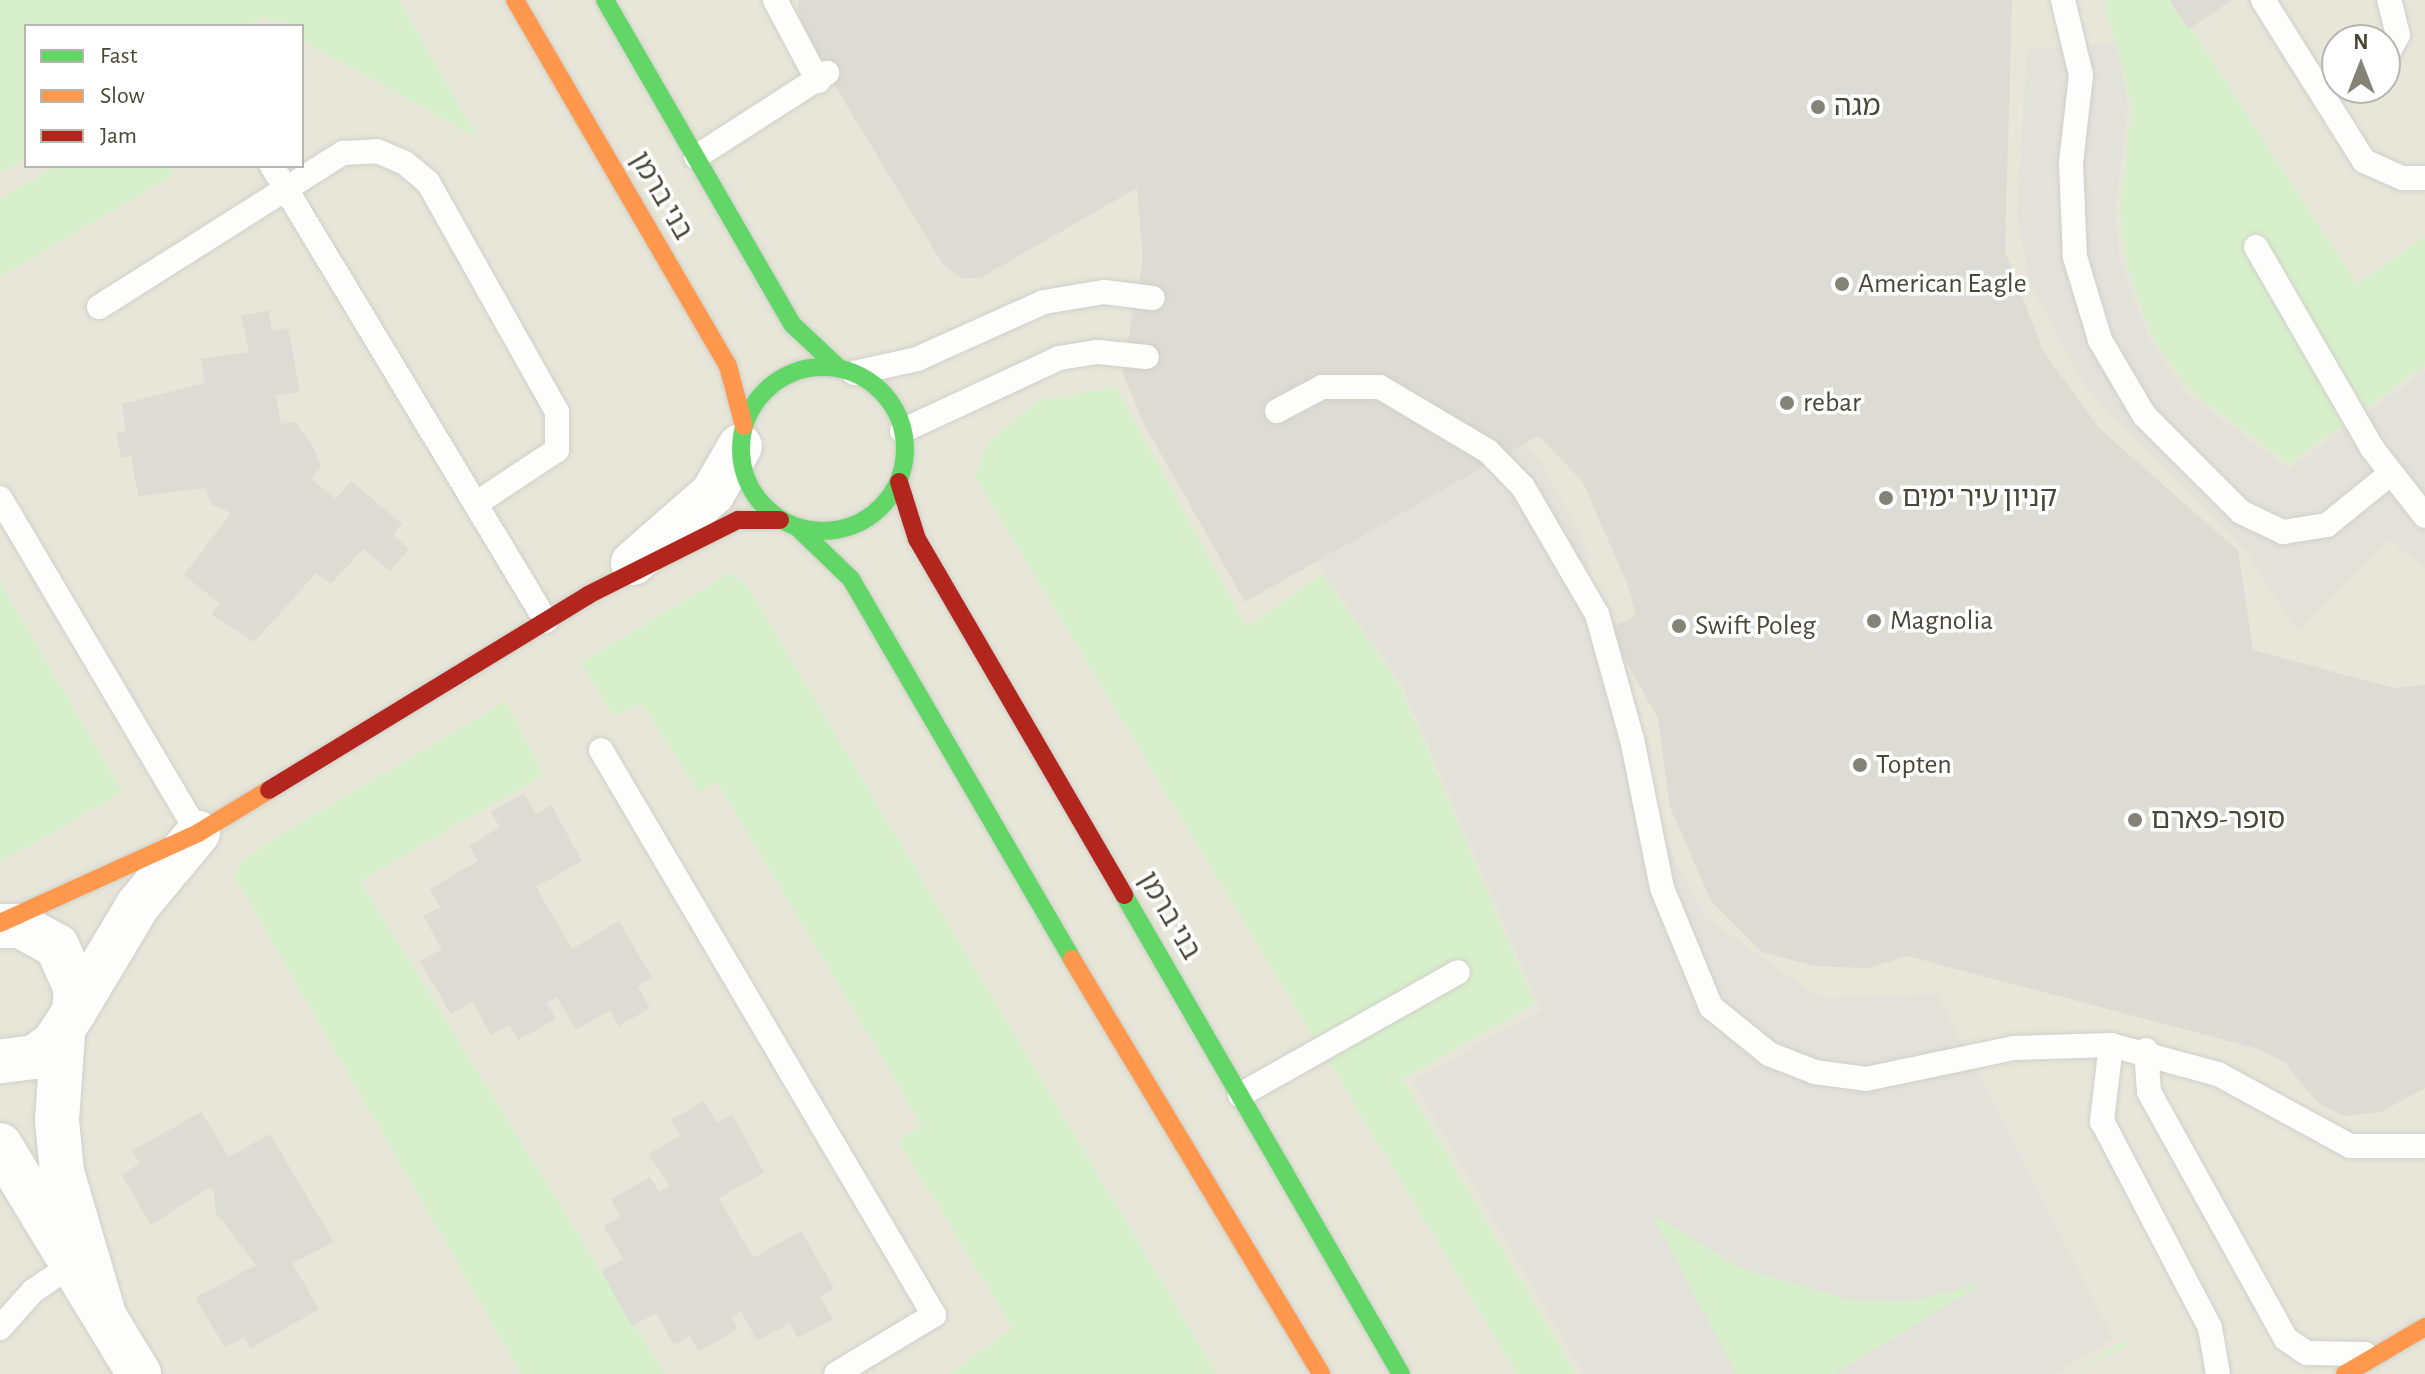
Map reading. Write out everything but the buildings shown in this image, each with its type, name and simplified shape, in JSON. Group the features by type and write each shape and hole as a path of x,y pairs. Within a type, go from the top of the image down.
{"street":[{"name":"בני ברמן","path":"515,0 728,366 742,436"},
{"name":"בני ברמן","path":"605,0 793,325 847,371"},
{"path":"0,924 198,833 588,595 738,520 789,524 821,532 868,518 899,482 902,431 893,405 847,371 815,367 771,386 713,493 588,595"},
{"path":"742,436 750,488 851,579 1234,1238 1321,1374"},
{"name":"בני ברמן","path":"899,482 917,539 1401,1374"},
{"path":"0,1061 35,1057 68,1023 138,905 198,833"},
{"path":"0,924 20,926 57,946 76,989 68,1023 57,1120 78,1260"},
{"path":"0,1145 78,1260 104,1315 139,1374"},
{"path":"2345,1374 2425,1327"}],"lane":[{"path":"696,157 822,77 775,0"},
{"path":"2063,0 2081,75 2071,163 2075,257 2100,340 2144,415 2206,482 2275,530 2327,525 2390,474"},
{"path":"2263,0 2321,74"},
{"path":"2389,0 2395,24"},
{"path":"2341,104 2364,161 2402,178 2425,178"},
{"path":"99,307 343,153 377,151 428,182 557,412 562,436 557,450 477,503"},
{"path":"274,168 290,187 546,621"},
{"path":"2256,247 2390,474 2425,516"},
{"path":"847,371 898,367 1044,302 1104,292 1153,298"},
{"path":"902,431 1059,358 1098,352 1147,357"},
{"path":"1277,411 1322,387 1380,387 1475,442 1523,487 1597,614 1673,915 1711,1007 1749,1040 1815,1072 1866,1079 2014,1048 2111,1045 2146,1050 2218,1074 2331,1139 2370,1149 2425,1146"},
{"path":"4,514 198,833"},
{"path":"601,750 934,1315 836,1374"},
{"path":"1240,1095 1458,972"},
{"path":"2111,1045 2102,1121 2210,1328 2218,1374"},
{"path":"2146,1050 2149,1092 2286,1339 2307,1353 2339,1358 2383,1352"},
{"path":"0,1328 78,1260"}],"shaded area":[{"path":"0,0 2425,0 2425,1374 0,1374"},
{"path":"2116,43 2128,105 2115,211 2120,260 2147,335 2186,393 2289,469 2425,371 2425,568 2389,540 2298,632 2246,551 2084,385 2030,283 2017,215 2027,49"},
{"path":"1476,392 1541,462 1584,543 1666,844 1705,917 1821,999 1937,994 2113,1338 2053,1374 1584,1374 1413,1081 1541,1010 1402,683 1322,570 1232,410"}],"green space":[{"path":"0,0 399,0 478,138 304,41 304,24 261,18 251,24 24,24 24,159 0,174"},
{"path":"2104,0 2173,0 2357,284 2425,236 2425,365 2289,464 2189,390 2150,333 2125,259 2120,211 2132,105"},
{"path":"53,168 170,168 174,175 0,277 0,199"},
{"path":"1116,387 1247,627 1322,574 1399,684 1535,1004 1403,1079 1576,1374 1517,1374 975,477 987,443 1039,400"},
{"path":"729,573 745,582 1217,1374 949,1374 1012,1328 898,1140 922,1125 717,782 699,793 641,704 614,717 581,663"},
{"path":"0,582 123,792 0,863"},
{"path":"506,701 544,775 360,881 665,1374 521,1374 235,877 242,861 268,842"},
{"path":"1652,1214 1741,1268 1850,1300 1903,1302 1982,1284 1834,1374 1736,1374"},
{"path":"2123,1341 2128,1345 2068,1374"}],"traffic: fast":[{"path":"605,0 793,325 840,369"},
{"path":"823,367 854,374 881,391 898,418 905,449 898,480 881,507 854,524 823,531 792,524 765,507 748,480 741,449 748,418 765,391 792,374 823,367"},
{"path":"797,527 851,579 1072,959"},
{"path":"1124,895 1401,1374"}],"traffic: slow":[{"path":"515,0 728,366 744,426"},
{"path":"0,923 198,833 269,790"},
{"path":"1072,959 1321,1374"},
{"path":"2345,1374 2425,1327"}],"traffic: jam":[{"path":"899,482 917,539 1124,895"},
{"path":"269,790 588,595 738,520 780,520"}],"place":[{"name":"מגה","path":"1818,107"},
{"name":"American Eagle","path":"1842,284"},
{"name":"rebar","path":"1787,403"},
{"name":"קניון עיר ימים","path":"1886,498"},
{"name":"Magnolia","path":"1874,621"},
{"name":"Swift Poleg","path":"1679,626"},
{"name":"Topten","path":"1860,765"},
{"name":"סופר-פארם","path":"2135,820"}]}
